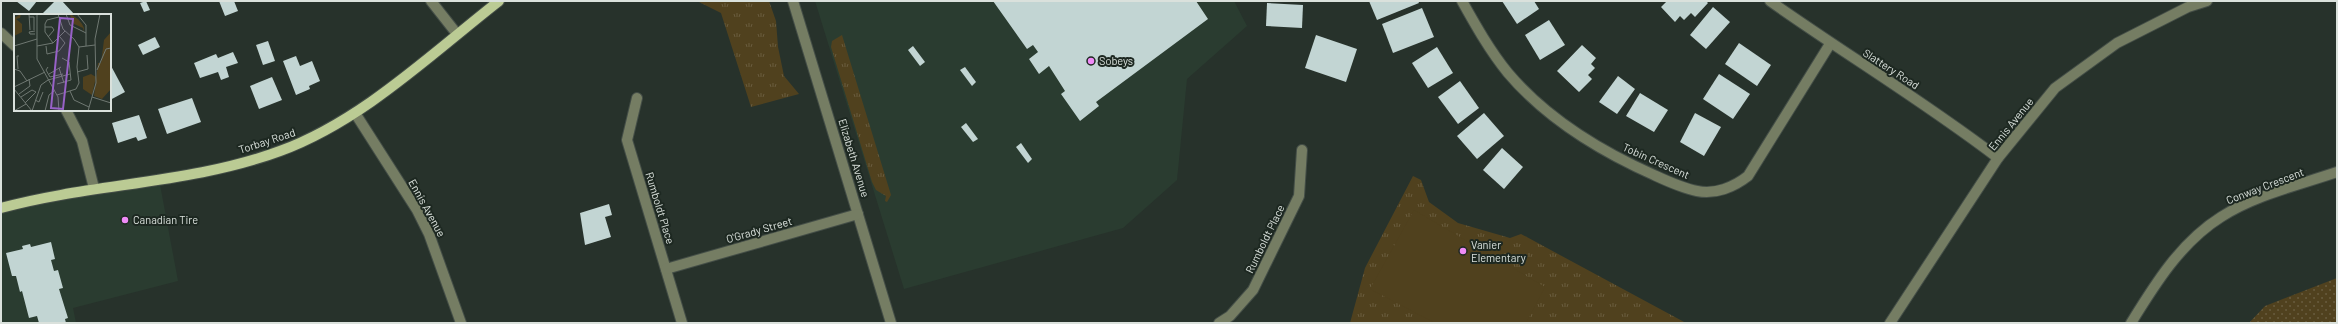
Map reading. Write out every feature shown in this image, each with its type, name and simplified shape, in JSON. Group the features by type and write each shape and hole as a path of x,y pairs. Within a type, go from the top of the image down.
{"main road":[{"name":"Torbay Road","path":"1,208 45,197 94,188 203,172 280,152 311,138 355,113 383,94 499,1"}],"street":[{"path":"431,1 457,34"},
{"name":"Elizabeth Avenue","path":"793,1 891,323"},
{"name":"Tobin Crescent","path":"1462,1 1488,48 1509,74 1558,120 1598,147 1639,168 1697,191 1713,192 1728,188 1739,184 1748,176 1830,44"},
{"name":"Slattery Road","path":"1770,1 1830,44 1903,90 1998,158"},
{"name":"Ennis Avenue","path":"1890,323 1998,158 2055,88 2117,43 2188,7 2207,1"},
{"path":"1,33 14,45"},
{"name":"Rumboldt Place","path":"637,98 627,140 682,323"},
{"path":"67,111 82,141 94,188"},
{"name":"Ennis Avenue","path":"355,113 417,210 429,234 461,323"},
{"name":"Rumboldt Place","path":"1219,323 1230,316 1253,290 1299,196 1302,150"},
{"name":"Conway Crescent","path":"2131,323 2170,264 2201,230 2221,216 2244,204 2337,172"},
{"name":"O'Grady Street","path":"666,269 858,214"}],"shaded area":[{"path":"815,1 1234,1 1247,26 1187,79 1177,180 1123,228 904,289"},
{"path":"159,179 178,281 73,308 76,323 1,323 1,208"}],"green space":[{"path":"697,1 769,1 776,21 778,47 784,76 799,94 751,107 721,13"},
{"path":"842,35 891,195 887,202 885,201 886,196 876,190 872,182 831,47 832,41"},
{"name":"Vanier Elementary","path":"1413,176 1421,180 1429,202 1458,223 1510,238 1521,234 1686,323 1350,323 1365,268"},
{"path":"1414,210 1545,287 1526,323 1435,323 1370,289"},
{"path":"2337,278 2337,323 2249,323 2265,306"}],"building":[{"path":"16,1 37,1 29,11"},
{"path":"55,1 62,1 74,14 42,14"},
{"path":"146,1 150,10 144,12 140,3"},
{"path":"219,1 234,1 238,11 225,16"},
{"name":"Sobeys","path":"993,1 1196,1 1208,19 1096,102 1099,106 1080,121 1061,94 1065,91 1049,66 1039,74 1029,59 1038,52 1033,45 1027,49"},
{"path":"1369,1 1418,1 1419,3 1377,20"},
{"path":"1502,1 1534,1 1539,9 1517,24"},
{"path":"1667,1 1706,1 1708,3 1695,17 1691,13 1684,20 1680,16 1675,22 1661,7"},
{"path":"1267,3 1303,5 1302,28 1266,26"},
{"path":"1713,7 1730,22 1706,49 1690,35"},
{"path":"1422,8 1434,37 1393,53 1382,24"},
{"path":"1549,20 1565,45 1540,60 1525,35"},
{"path":"1316,35 1357,49 1346,82 1305,68"},
{"path":"155,37 160,47 143,55 138,45"},
{"path":"268,41 275,61 263,65 256,45"},
{"path":"1739,43 1771,65 1757,86 1725,64"},
{"path":"1582,45 1596,58 1591,64 1595,68 1588,75 1592,79 1579,92 1557,71"},
{"path":"913,46 925,62 920,66 908,50"},
{"path":"1437,47 1453,73 1428,88 1412,63"},
{"path":"233,52 238,63 226,67 229,77 221,80 218,72 200,78 194,63 216,54 218,58"},
{"path":"296,56 300,66 312,61 320,81 309,86 310,89 296,95 283,61"},
{"path":"111,66 125,92 111,99"},
{"path":"965,67 976,82 972,86 960,70"},
{"path":"1719,74 1750,94 1733,119 1703,99"},
{"path":"1618,76 1635,89 1617,114 1599,102"},
{"path":"272,77 282,100 259,109 250,86"},
{"path":"1460,81 1479,108 1458,124 1438,97"},
{"path":"1640,93 1668,110 1654,132 1626,116"},
{"path":"192,98 201,122 167,134 158,109"},
{"path":"1484,113 1504,136 1477,159 1457,136"},
{"path":"1695,113 1721,127 1704,156 1680,142"},
{"path":"139,115 147,138 138,141 136,137 118,143 112,123"},
{"path":"966,123 978,139 973,142 961,127"},
{"path":"1021,143 1032,159 1028,163 1016,147"},
{"path":"1502,148 1523,167 1504,189 1483,170"},
{"path":"609,204 612,215 605,217 611,237 585,245 580,213"},
{"path":"51,242 55,259 51,260 54,271 58,270 63,288 59,289 68,318 65,319 66,323 39,323 37,316 29,318 22,291 20,292 16,276 12,276 6,253 23,249 22,246 30,244 31,247"}],"place":[{"name":"Sobeys","path":"1091,61"},
{"name":"Canadian Tire","path":"125,220"},
{"name":"Vanier Elementary","path":"1463,251"}]}
